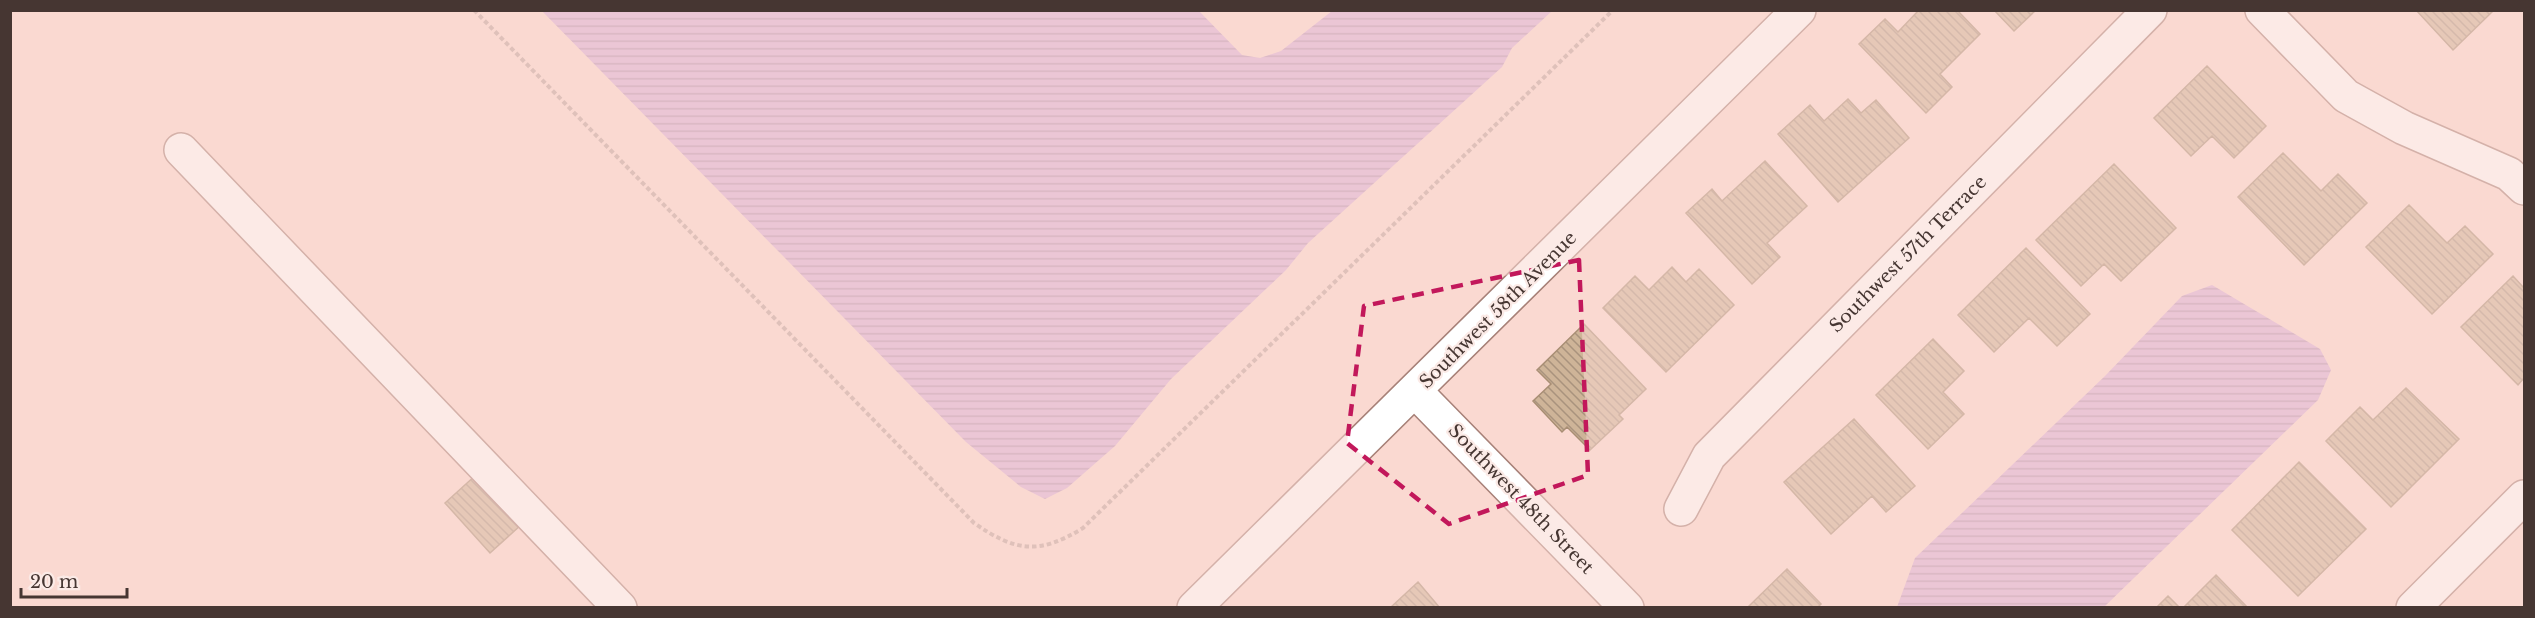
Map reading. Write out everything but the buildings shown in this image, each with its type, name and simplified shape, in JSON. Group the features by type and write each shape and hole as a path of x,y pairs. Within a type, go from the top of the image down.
{"street":[{"name":"Southwest 58th Avenue","path":"1194,608 1799,10"},
{"name":"Southwest 57th Terrace","path":"1681,509 1709,456 2150,10"},
{"path":"2262,10 2346,96 2404,128 2509,174 2524,188"},
{"path":"181,150 620,608"},
{"name":"Southwest 48th Street","path":"1415,391 1627,608"},
{"path":"2413,608 2524,497"}],"path":[{"path":"474,10 974,523 992,535 1014,544 1036,547 1060,542 1083,528 1613,10"}],"highlighted area":[{"path":"1579,260 1588,475 1449,524 1347,443 1364,306"}],"shaded area":[{"path":"542,11 1199,11 1242,55 1260,58 1281,51 1332,11 1552,11 1512,48 1502,67 1308,243 1286,270 1171,379 1115,446 1067,488 1045,499 1021,487 966,442"},
{"path":"2212,285 2320,349 2331,370 2318,400 2104,607 1897,607 1915,558 2105,376 2182,296"}]}
